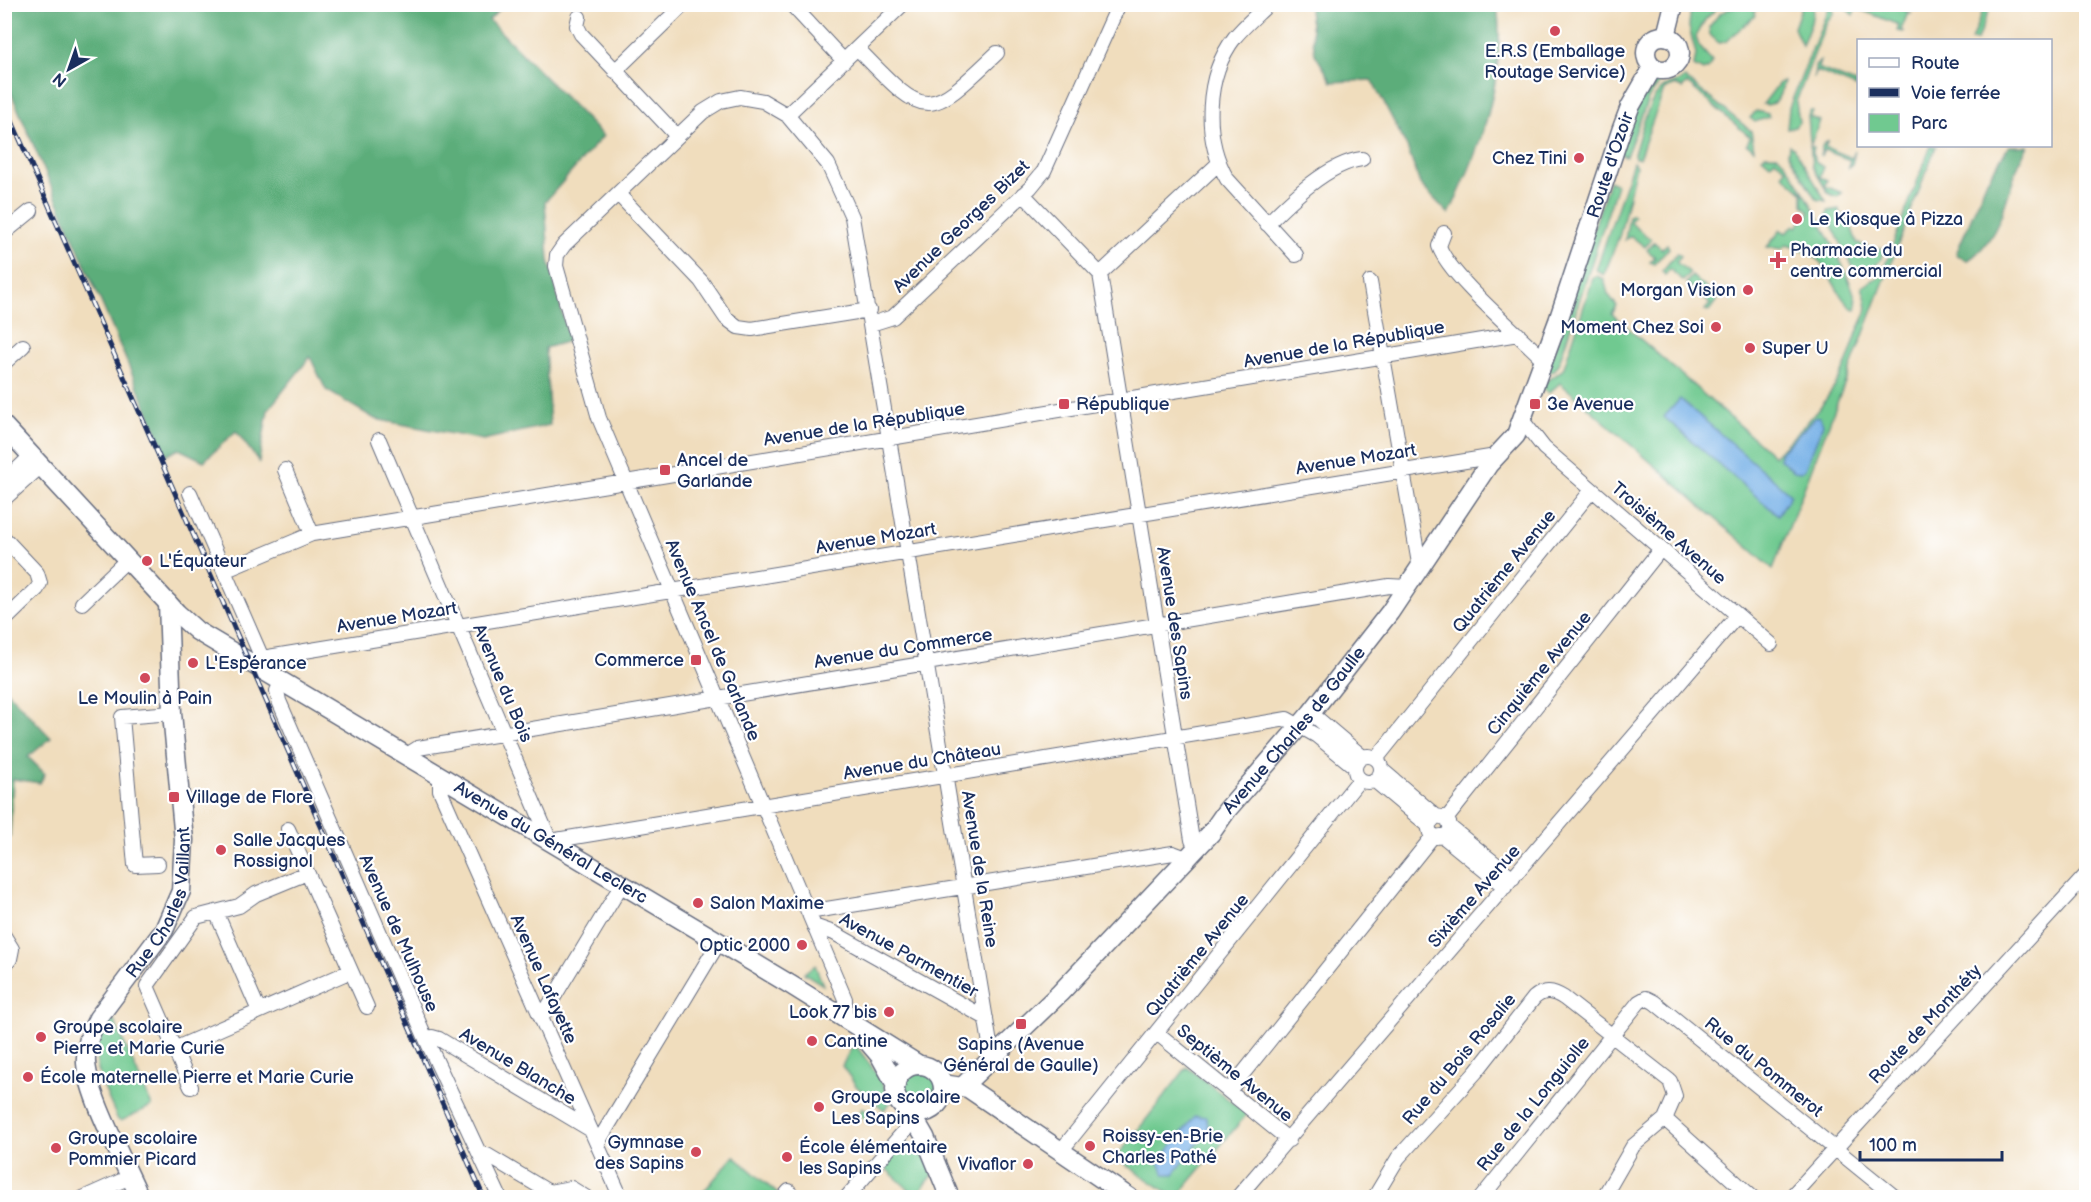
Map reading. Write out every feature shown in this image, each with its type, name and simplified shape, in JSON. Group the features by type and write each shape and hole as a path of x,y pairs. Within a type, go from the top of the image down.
{"main road":[{"path":"1666,36 1674,4"},
{"path":"1666,36 1677,44 1678,61 1666,69 1653,67 1646,57 1647,46 1655,38 1666,36"},
{"name":"Route d'Ozoir","path":"1544,360 1630,107 1653,67"},
{"name":"Avenue Charles de Gaulle","path":"962,1092 989,1059 1060,993 1166,878 1193,854 1305,720 1408,586 1496,456 1511,442 1522,420 1544,360"},
{"name":"Avenue du Général Leclerc","path":"4,426 168,603 197,631 260,662 282,681 719,942 919,1065"},
{"name":"Rue Charles Vaillant","path":"136,1189 90,1083 86,1050 90,1033 98,1018 164,930 178,903 184,840 172,713 168,603"},
{"name":"Avenue du Général Leclerc","path":"845,1018 875,1050 896,1085"},
{"path":"985,1102 981,1090 989,1059"},
{"path":"941,1093 934,1070 919,1065 904,1071 896,1085 897,1099 912,1115 925,1137 950,1197"},
{"path":"941,1093 962,1092 985,1102 1130,1197"},
{"path":"912,1115 926,1113 941,1093"}],"street":[{"path":"615,71 684,4"},
{"path":"791,4 844,61"},
{"path":"787,115 903,4"},
{"name":"Avenue Georges Bizet","path":"618,194 695,274 724,315 736,326 752,329 870,317 893,317 1039,177 1053,155 1119,4"},
{"path":"1268,4 1235,37 1216,79 1211,115 1219,163 1236,192 1296,255"},
{"path":"579,17 580,32 677,136"},
{"path":"857,48 902,94 915,101 929,104 954,94 997,53"},
{"name":"Avenue de la Reine","path":"557,273 556,259 561,248 707,108 727,99 758,99 774,105 787,115 822,155 842,191 856,235 870,317 986,1018 989,1059"},
{"path":"1267,224 1303,189 1348,162 1362,159"},
{"path":"1023,194 1100,274 1219,163"},
{"path":"4,233 31,211"},
{"path":"1444,233 1439,246 1443,255 1480,298 1544,360"},
{"name":"Avenue Ancel de Garlande","path":"557,273 599,418 844,999 845,1018"},
{"name":"Avenue des Sapins","path":"1100,274 1193,854"},
{"path":"1370,282 1420,569"},
{"name":"Avenue de la République","path":"224,572 312,534 1518,334"},
{"path":"4,363 24,346"},
{"name":"Troisième Avenue","path":"1522,420 1544,448 1771,644"},
{"name":"Avenue du Bois","path":"379,440 550,841"},
{"path":"1511,442 1544,448"},
{"name":"Avenue Mozart","path":"260,662 672,590 1496,456"},
{"path":"4,482 37,460"},
{"path":"4,499 37,460"},
{"path":"285,470 312,534"},
{"name":"Quatrième Avenue","path":"1060,1152 1592,490"},
{"path":"190,493 260,662"},
{"path":"4,538 37,573 40,583 37,590 9,616 4,601"},
{"name":"Cinquième Avenue","path":"1229,1091 1660,550"},
{"path":"82,603 128,559"},
{"name":"Avenue du Commerce","path":"407,755 418,748 504,733 1389,586 1408,586"},
{"name":"Sixième Avenue","path":"1238,1197 1737,616"},
{"name":"Avenue de Mulhouse","path":"282,681 277,691 278,700 426,1039 500,1197"},
{"path":"158,864 135,865 122,717 172,713"},
{"name":"Avenue du Château","path":"550,841 762,804 946,777 1287,719 1305,720"},
{"path":"1305,720 1317,736 1368,768 1509,883"},
{"name":"Avenue Lafayette","path":"441,775 440,790 621,1197"},
{"path":"288,829 367,1007"},
{"path":"808,912 1173,853 1193,854"},
{"path":"191,1087 147,986 196,916 239,906 256,894 307,873"},
{"name":"Route de Monthéty","path":"1790,1197 2086,875"},
{"path":"542,1017 622,884"},
{"path":"216,912 259,1011"},
{"name":"Avenue Parmentier","path":"814,926 834,933 986,1018"},
{"path":"4,936 12,949 10,959 4,966"},
{"path":"597,1144 719,942"},
{"path":"174,1049 351,971"},
{"name":"Rue du Bois Rosalie","path":"1374,1197 1398,1158 1479,1069 1538,994 1547,992 1558,995 1612,1034 1672,1083 1675,1096 1665,1119"},
{"name":"Rue du Pommerot","path":"1612,1034 1639,1002 1644,998 1650,999 1896,1197"},
{"name":"Septième Avenue","path":"1157,1033 1289,1140"},
{"name":"Rue de la Longuiolle","path":"1481,1197 1612,1034"},
{"name":"Avenue Blanche","path":"426,1039 432,1037 439,1040 591,1130"},
{"path":"846,1197 912,1115"},
{"path":"1603,1197 1630,1150 1645,1133 1665,1119 1753,1197"},
{"path":"480,1155 487,1155 549,1192 571,1188 587,1197"},
{"path":"83,1197 136,1189"}],"green space":[{"path":"1312,4 1497,5 1498,59 1488,113 1471,165 1449,214 1420,184 1407,147 1372,80 1332,82 1315,54 1309,10"},
{"path":"4,5 504,5 489,20 603,136 545,202 549,260 569,341 545,348 550,425 483,440 375,419 326,390 310,357 268,410 259,462 236,431 204,461 179,449 167,455 5,79"},
{"path":"1691,5 1720,5 1705,20 1696,37 1699,46 1712,61 1708,69 1703,71 1694,66 1696,54 1689,27"},
{"path":"1738,5 1747,5 1755,10 1755,16 1725,42 1719,43 1710,35 1709,27 1720,13"},
{"path":"1802,5 1814,5 1811,23 1802,46 1794,28"},
{"path":"1842,5 1895,5 1912,14 1908,13 1901,30 1904,32 1897,31 1899,25 1856,8 1853,15"},
{"path":"1985,5 1991,5 1977,39 1971,39"},
{"path":"1829,7 1833,8 1834,13 1827,21 1796,102 1799,122 1795,127 1787,129 1789,108"},
{"path":"1820,61 1818,68 1857,84 1857,88 1817,71 1814,78 1815,66"},
{"path":"1664,75 1677,75 1660,82 1649,97 1626,156 1618,153 1643,98 1650,87"},
{"path":"1685,78 1751,131 1754,149 1747,144 1750,137 1687,83 1682,88 1675,85 1664,90 1639,158 1635,158 1641,128 1653,100 1663,88"},
{"path":"1784,81 1780,95 1775,102 1768,105 1763,104 1779,83"},
{"path":"1756,111 1768,114 1769,117 1755,122 1750,118"},
{"path":"1810,111 1813,111 1810,117 1820,121 1810,145 1808,116"},
{"path":"1828,140 1825,147 1852,158 1855,151 1852,164 1848,167 1850,160 1824,150 1821,156 1822,146"},
{"path":"1789,145 1794,148 1826,201 1816,199 1788,153"},
{"path":"1810,146 1814,147 1815,160 1824,167 1820,177 1827,180 1825,186 1842,193 1837,197 1828,193 1812,166"},
{"path":"1931,147 1936,147 1773,569 1560,383 1549,393 1541,387 1564,367 1593,278 1597,276 1604,279 1608,294 1617,306 1612,314 1774,456 1824,403 1842,374 1865,315 1867,305 1862,287 1881,275"},
{"path":"2008,147 2027,147 2020,160 1991,237 1967,261 1956,254 1987,180"},
{"path":"1778,155 1812,206 1849,281 1856,299 1856,309 1846,303 1824,267 1812,256 1786,245 1782,249 1767,247 1781,230 1786,233 1794,225 1797,227 1810,212 1803,205 1803,193 1782,174 1786,169 1775,159 1770,164 1762,157"},
{"path":"1633,162 1636,166 1620,234 1604,275 1596,270"},
{"path":"1609,181 1617,185 1560,360 1554,371 1547,373"},
{"path":"1839,209 1841,214 1848,217 1857,243 1878,251 1880,248 1885,250 1880,261 1869,271 1855,271 1827,216 1828,211"},
{"path":"1632,214 1634,216 1630,222 1651,240 1645,247 1631,236 1625,240 1629,216"},
{"path":"1654,242 1662,249 1667,244 1669,248 1654,264 1650,262 1655,257 1647,250"},
{"path":"1677,253 1681,256 1676,262 1690,273 1683,281 1670,269 1665,275 1662,271"},
{"path":"1692,276 1716,297 1722,293 1709,311 1705,310 1710,304 1686,283"},
{"path":"4,688 51,738 28,757 45,774 40,783 13,779 10,837 5,838"},
{"path":"815,965 823,985 804,973"},
{"path":"111,1019 114,1020 152,1106 121,1121 118,1120 105,1091 96,1058 98,1039"},
{"path":"854,1043 880,1078 891,1102 884,1110 857,1087 842,1066"},
{"path":"1187,1067 1247,1114 1177,1197 1174,1197 1116,1158"},
{"path":"920,1070 934,1075 939,1089 934,1103 920,1108 906,1103 901,1089 906,1075"},
{"path":"862,1108 875,1117 869,1124 859,1114"},
{"path":"905,1141 927,1160 933,1175 916,1196 884,1167"},
{"path":"734,1156 779,1195 777,1198 698,1198"}],"water":[{"path":"1680,399 1791,495 1778,515 1664,417"},
{"path":"1819,417 1823,424 1805,469 1801,472 1794,471 1780,459 1780,453 1815,418"},
{"path":"1195,1116 1206,1117 1209,1129 1174,1174 1164,1174 1159,1162"}],"railway":[{"path":"4,103 484,1198"}],"place":[{"name":"E.R.S (Emballage Routage Service)","path":"1555,31"},
{"name":"Chez Tini","path":"1579,158"},
{"name":"Le Kiosque à Pizza","path":"1797,219"},
{"name":"Pharmacie du centre commercial","path":"1778,260"},
{"name":"Morgan Vision","path":"1748,290"},
{"name":"Moment Chez Soi","path":"1716,327"},
{"name":"Super U","path":"1750,348"},
{"name":"République","path":"1064,404"},
{"name":"3e Avenue","path":"1535,404"},
{"name":"Ancel de Garlande","path":"665,470"},
{"name":"L'Équateur","path":"147,561"},
{"name":"Commerce","path":"696,660"},
{"name":"L'Espérance","path":"193,663"},
{"name":"Le Moulin à Pain","path":"145,678"},
{"name":"Village de Flore","path":"174,797"},
{"name":"Salle Jacques Rossignol","path":"221,850"},
{"name":"Salon Maxime","path":"698,903"},
{"name":"Optic 2000","path":"802,945"},
{"name":"Look 77 bis","path":"889,1012"},
{"name":"Sapins (Avenue Général de Gaulle)","path":"1021,1024"},
{"name":"Groupe scolaire Pierre et Marie Curie","path":"41,1037"},
{"name":"Cantine","path":"812,1041"},
{"name":"École maternelle Pierre et Marie Curie","path":"28,1077"},
{"name":"Groupe scolaire Les Sapins","path":"819,1107"},
{"name":"Roissy-en-Brie Charles Pathé","path":"1090,1146"},
{"name":"Groupe scolaire Pommier Picard","path":"56,1148"},
{"name":"Gymnase des Sapins","path":"696,1152"},
{"name":"École élémentaire les Sapins","path":"787,1157"},
{"name":"Vivaflor","path":"1028,1164"}]}
